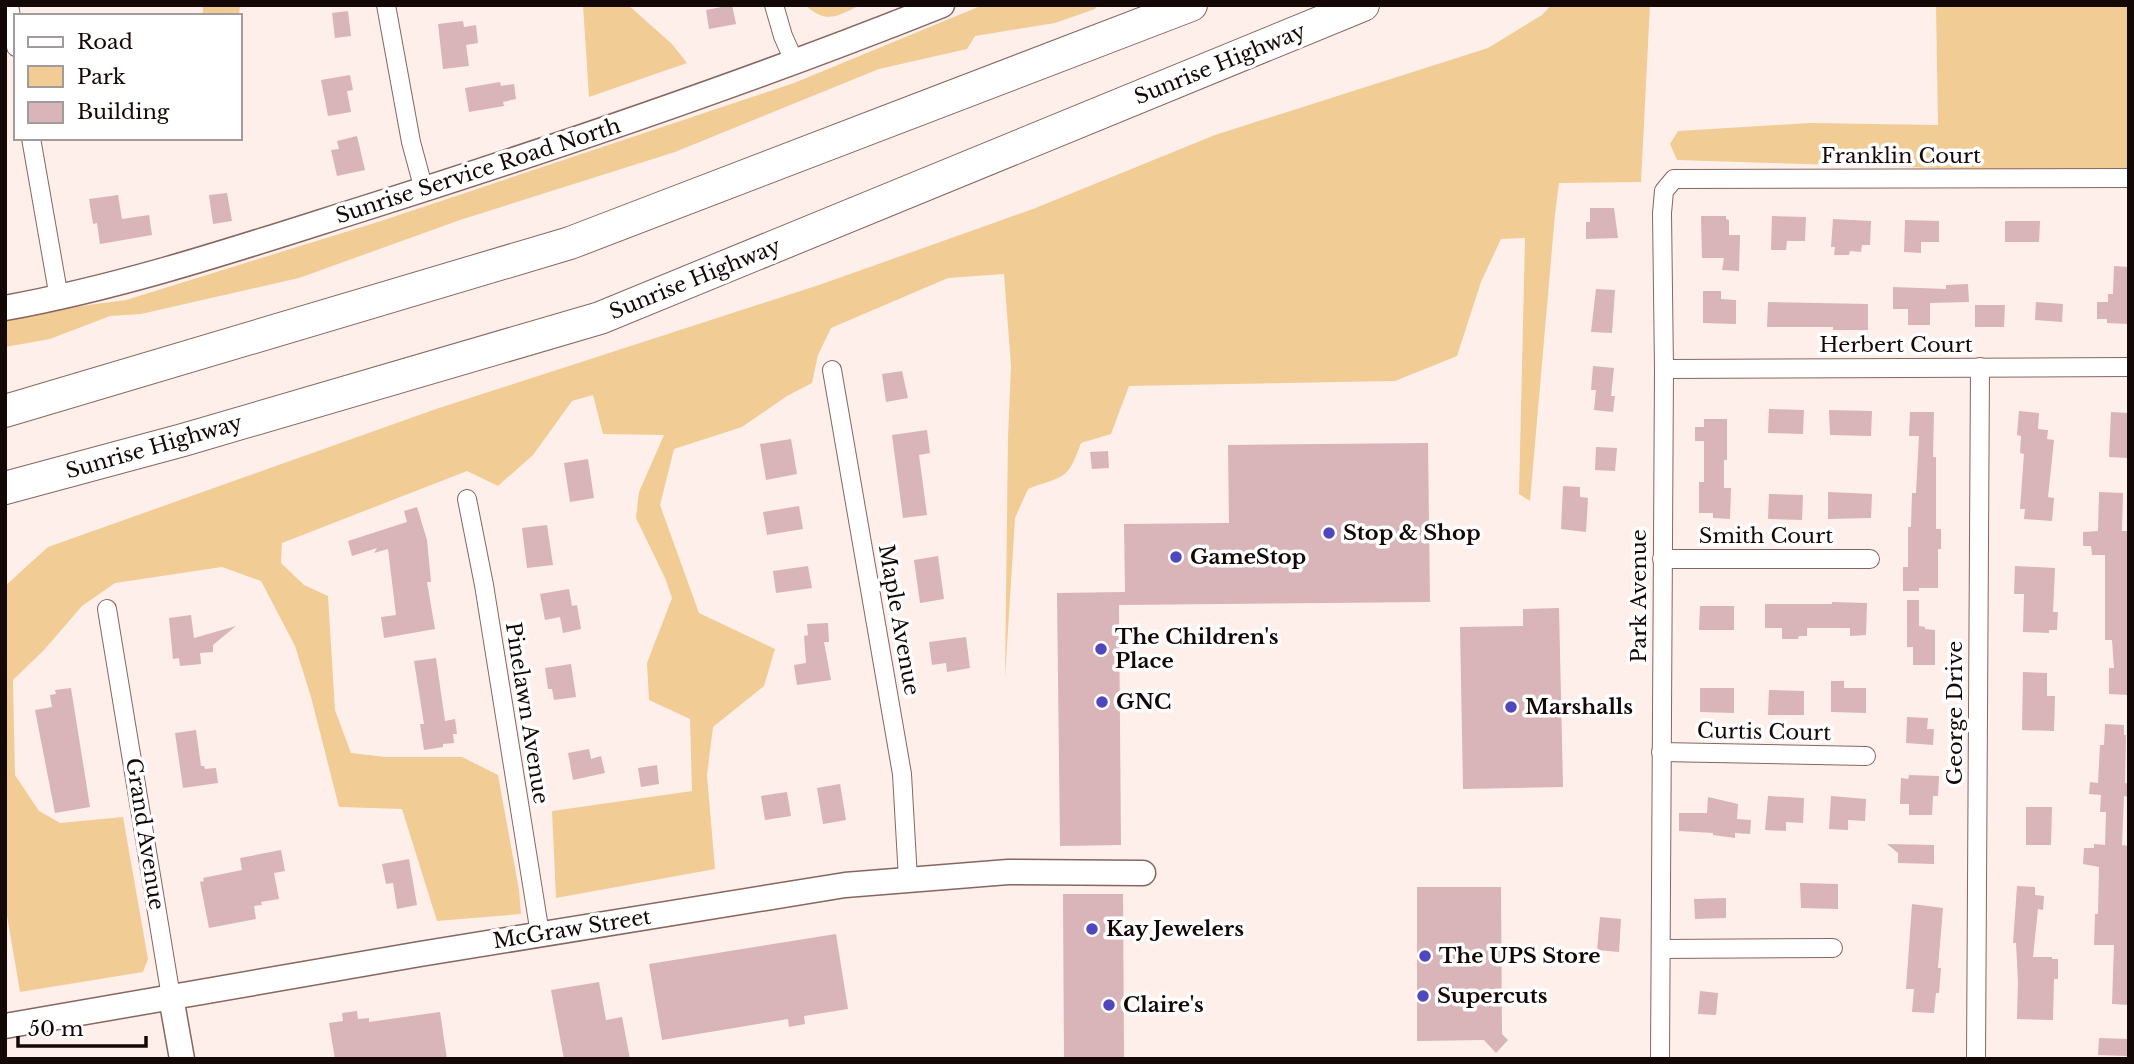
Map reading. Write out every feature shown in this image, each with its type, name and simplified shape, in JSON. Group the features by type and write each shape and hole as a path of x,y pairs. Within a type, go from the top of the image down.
{"highway":[{"path":"5,411 570,243 1191,5"},
{"name":"Sunrise Highway","path":"5,488 183,440 600,318 1363,5"},
{"path":"5,510 183,440"}],"street":[{"path":"9,5 14,35"},
{"path":"386,5 411,142 424,190"},
{"path":"774,5 795,63"},
{"name":"Sunrise Service Road North","path":"5,308 59,298 260,241 518,160 795,63 942,5"},
{"path":"31,140 59,298"},
{"name":"Franklin Court","path":"1674,179 2129,178"},
{"name":"Park Avenue","path":"1660,1059 1664,369 1662,213 1664,191 1674,179"},
{"name":"George Drive","path":"1976,1059 1980,367"},
{"name":"Herbert Court","path":"1664,369 2129,367"},
{"name":"Maple Avenue","path":"832,370 902,774 908,879"},
{"name":"Pinelawn Avenue","path":"467,499 486,598 540,934"},
{"name":"Smith Court","path":"1662,559 1870,559"},
{"name":"Grand Avenue","path":"107,609 182,1059"},
{"name":"Curtis Court","path":"1661,752 1867,756"},
{"name":"McGraw Street","path":"5,1026 816,888 1008,872 1143,873"},
{"path":"1661,948 1833,948"}],"green space":[{"path":"203,5 240,5 239,14 203,14"},
{"path":"583,5 628,5 672,44 687,63 589,97"},
{"path":"805,5 861,5 826,17"},
{"path":"983,5 1098,5 1095,9 1055,23 975,36 967,49 879,69 675,152 460,220 299,278 141,314 110,316 50,339 5,347 5,316 126,300 381,221 794,83"},
{"path":"1551,5 1650,5 1641,182 1559,183 1530,501 1519,494 1525,238 1501,239 1481,282 1457,356 1395,381 1129,386 1111,434 1081,443 1068,471 1057,479 1028,489 1015,518 1005,678 1011,366 1004,274 948,278 831,328 818,355 812,383 787,396 742,427 674,449 660,505 699,613 775,649 764,686 713,727 707,775 715,869 556,898 552,811 692,791 690,719 649,700 647,663 672,598 636,518 639,492 664,435 603,434 593,395 572,401 533,455 498,486 467,471 282,543 281,563 304,585 328,596 335,710 351,753 386,757 462,757 498,775 521,914 437,921 402,809 339,807 295,646 261,581 222,567 115,583 82,606 44,650 13,680 15,775 39,811 60,823 123,817 148,959 143,972 20,992 5,904 5,586 48,547 436,409 822,284 1033,209 1215,135 1488,48 1542,15"},
{"path":"1936,5 2129,5 2129,174 1677,160 1670,144 1678,131 1810,123 1938,125"}],"building":[{"path":"732,5 736,24 709,29 706,10"},
{"path":"348,11 351,36 335,38 332,13"},
{"path":"463,21 464,27 476,25 478,43 466,45 469,66 443,69 438,24"},
{"path":"350,75 353,90 347,91 351,112 328,116 321,80"},
{"path":"500,82 501,86 514,84 516,99 503,102 504,106 469,112 465,88"},
{"path":"357,136 365,170 337,176 331,150 339,149 337,141"},
{"path":"227,193 232,221 213,224 209,195"},
{"path":"118,195 122,219 149,215 152,235 100,244 89,199"},
{"path":"1590,208 1614,208 1618,238 1586,239 1586,222 1590,222"},
{"path":"1701,216 1726,216 1729,220 1729,235 1740,235 1739,271 1722,270 1724,258 1702,258"},
{"path":"1772,216 1806,217 1805,241 1787,241 1786,250 1771,250"},
{"path":"1833,219 1871,221 1870,245 1862,245 1861,252 1850,251 1849,255 1834,255 1835,247 1831,247"},
{"path":"1905,220 1939,221 1939,242 1921,242 1921,253 1904,252"},
{"path":"2005,221 2040,221 2039,242 2005,242"},
{"path":"2114,266 2129,267 2129,324 2107,323 2107,319 2097,319 2097,302 2108,302 2108,294 2113,294"},
{"path":"1968,284 1969,302 1930,303 1930,325 1908,325 1908,309 1893,309 1893,287 1946,289 1946,285"},
{"path":"1596,289 1615,290 1612,333 1591,332"},
{"path":"1703,291 1721,291 1721,299 1736,300 1736,324 1703,323"},
{"path":"1768,302 1868,304 1868,330 1767,327"},
{"path":"2036,302 2063,304 2062,322 2035,320"},
{"path":"1975,305 2005,305 2004,327 1975,327"},
{"path":"1593,366 1614,368 1611,396 1615,396 1613,412 1594,410 1596,390 1591,390"},
{"path":"902,371 908,398 886,402 882,374"},
{"path":"1769,409 1804,410 1803,434 1768,433"},
{"path":"1829,410 1872,411 1871,436 1830,435"},
{"path":"2019,411 2039,413 2038,429 2048,430 2047,439 2054,440 2048,497 2054,498 2052,521 2024,519 2025,509 2020,509 2024,454 2020,453 2021,436 2017,435"},
{"path":"1910,412 1934,412 1936,529 1941,529 1938,588 1919,588 1919,591 1903,591 1903,567 1908,567 1908,527 1911,527 1912,493 1916,493 1919,436 1909,436"},
{"path":"2111,412 2129,413 2129,458 2109,457"},
{"path":"1704,419 1727,419 1724,488 1731,488 1730,519 1713,518 1713,513 1699,513 1699,482 1704,482 1704,441 1695,441 1695,427 1704,427"},
{"path":"927,430 930,453 919,455 927,515 903,518 892,435"},
{"path":"791,439 797,474 766,480 760,444"},
{"path":"1428,443 1430,602 1119,605 1121,845 1060,846 1057,593 1125,592 1124,524 1229,523 1228,445"},
{"path":"1596,447 1617,448 1615,471 1595,470"},
{"path":"1108,451 1109,468 1092,469 1090,452"},
{"path":"588,459 594,498 570,502 564,463"},
{"path":"1563,486 1580,487 1580,497 1588,498 1586,532 1561,529"},
{"path":"1828,492 1872,494 1871,518 1828,519"},
{"path":"2099,492 2123,493 2122,531 2129,531 2129,695 2109,694 2109,668 2114,668 2112,640 2105,640 2105,555 2092,555 2091,546 2083,546 2083,532 2098,531"},
{"path":"1769,494 1803,495 1802,520 1768,519"},
{"path":"799,506 803,529 767,535 763,512"},
{"path":"417,507 427,540 431,582 427,582 435,629 384,638 381,617 396,615 388,549 374,553 377,548 352,556 348,541 407,522 404,511"},
{"path":"547,525 553,565 527,568 522,528"},
{"path":"938,556 944,599 920,603 914,560"},
{"path":"808,566 812,588 776,593 773,571"},
{"path":"2015,566 2055,568 2053,612 2058,612 2057,630 2049,630 2049,633 2023,632 2024,594 2014,594"},
{"path":"569,589 572,606 577,605 581,629 563,633 560,617 545,620 540,594"},
{"path":"1907,600 1919,600 1919,626 1935,630 1935,665 1913,665 1913,647 1907,647"},
{"path":"1867,603 1866,635 1850,636 1850,628 1807,628 1807,636 1782,639 1782,628 1765,628 1765,604"},
{"path":"1700,606 1734,606 1734,630 1699,630"},
{"name":"Marshalls","path":"1559,608 1563,787 1463,789 1460,627 1523,626 1523,609"},
{"path":"191,615 194,638 236,626 213,645 213,652 200,653 201,664 180,666 179,658 173,659 169,618"},
{"path":"828,623 829,642 824,642 831,680 797,685 794,665 806,663 804,636 808,635 807,624"},
{"path":"966,637 970,668 947,672 946,663 932,665 929,642"},
{"path":"436,658 445,721 455,719 457,734 453,734 454,743 424,750 420,724 424,724 414,661"},
{"path":"571,664 576,697 554,700 552,689 548,689 545,668"},
{"path":"2023,672 2047,673 2047,696 2055,696 2054,731 2022,730"},
{"path":"1831,681 1844,681 1844,688 1866,688 1866,713 1831,712"},
{"path":"71,688 90,807 55,813 35,710 52,707 50,695 56,694 55,690"},
{"path":"1700,688 1734,688 1734,713 1700,712"},
{"path":"1769,690 1804,691 1804,715 1768,715"},
{"path":"1907,717 1928,718 1927,729 1934,729 1933,745 1906,743"},
{"path":"2105,724 2124,725 2126,735 2125,783 2129,784 2129,797 2124,796 2122,845 2129,846 2129,1005 2112,1004 2114,945 2094,945 2099,867 2083,864 2084,848 2094,848 2094,844 2105,845 2106,812 2100,812 2101,795 2089,794 2090,782 2098,783 2100,745 2104,745"},
{"path":"196,730 201,766 205,769 216,768 218,783 183,788 175,733"},
{"path":"589,749 591,759 601,756 605,773 573,780 568,753"},
{"path":"657,765 659,784 641,787 638,768"},
{"path":"1909,775 1939,776 1938,796 1933,796 1932,815 1909,815 1909,804 1900,804 1901,778 1908,779"},
{"path":"840,784 846,820 823,824 817,788"},
{"path":"787,792 791,816 765,820 761,796"},
{"path":"1768,796 1804,798 1803,823 1786,822 1786,831 1765,830"},
{"path":"1831,796 1866,799 1865,821 1848,820 1848,830 1829,829"},
{"path":"1708,797 1738,804 1737,819 1751,820 1750,834 1735,833 1735,838 1713,833 1679,831 1679,813 1707,813"},
{"path":"2026,807 2052,807 2051,845 2026,845"},
{"path":"1887,844 1934,845 1934,864 1898,863 1898,853"},
{"path":"281,850 285,871 274,873 279,899 254,906 256,919 209,928 200,882 204,881 203,878 242,870 240,858"},
{"path":"409,859 417,905 397,909 393,883 386,884 382,864"},
{"path":"1800,883 1838,884 1838,909 1801,908"},
{"path":"2017,886 2035,887 2035,895 2044,896 2043,910 2038,909 2033,957 2058,959 2058,979 2054,979 2053,1020 2017,1019 2016,943 2013,943"},
{"path":"1417,887 1501,887 1502,1034 1508,1040 1496,1053 1484,1040 1417,1041"},
{"path":"1063,894 1123,894 1124,1059 1064,1059"},
{"path":"1726,898 1726,918 1695,919 1694,899"},
{"path":"1912,904 1943,908 1938,968 1941,968 1939,993 1936,993 1934,1013 1912,1012 1914,989 1906,989"},
{"path":"1600,917 1621,919 1619,952 1597,950"},
{"path":"836,934 848,1009 804,1016 805,1024 789,1027 788,1019 662,1040 649,964"},
{"path":"599,982 606,1020 622,1017 630,1059 564,1059 551,990"},
{"path":"1700,991 1718,993 1716,1015 1698,1014"},
{"path":"357,1011 358,1019 369,1018 369,1022 440,1012 447,1059 335,1059 329,1023 343,1021 342,1013"},
{"path":"2099,1038 2129,1039 2129,1056 2098,1055"}],"place":[{"name":"Stop & Shop","path":"1329,533"},
{"name":"GameStop","path":"1176,557"},
{"name":"The Children's Place","path":"1101,649"},
{"name":"GNC","path":"1102,702"},
{"name":"Marshalls","path":"1511,707"},
{"name":"Kay Jewelers","path":"1092,929"},
{"name":"The UPS Store","path":"1425,956"},
{"name":"Supercuts","path":"1423,996"},
{"name":"Claire's","path":"1109,1005"}]}
